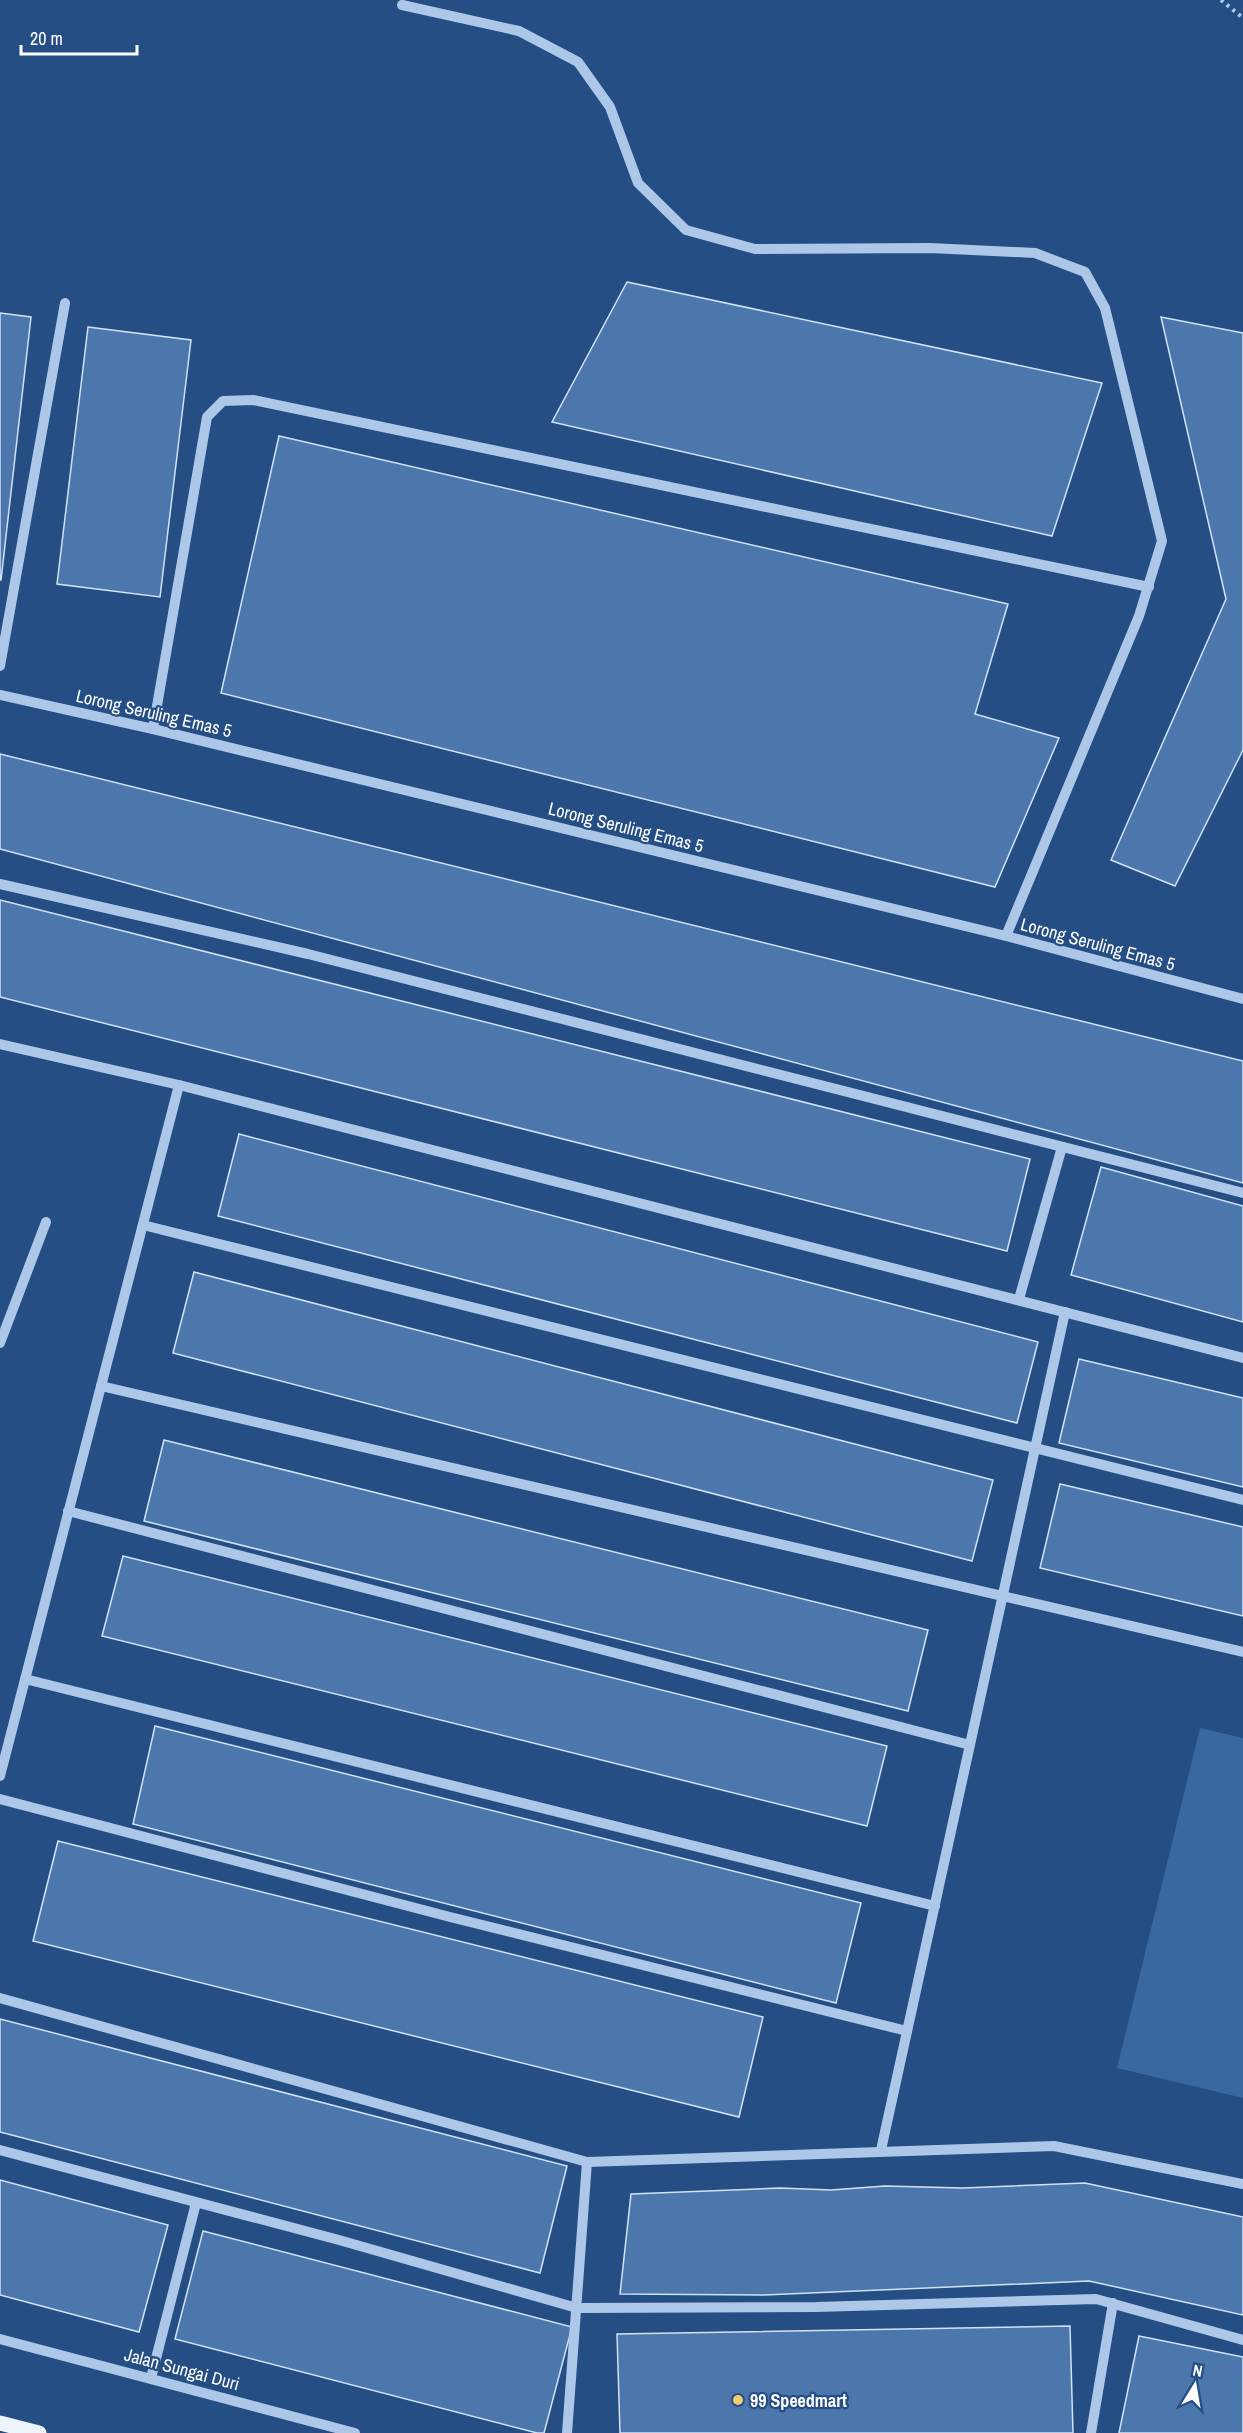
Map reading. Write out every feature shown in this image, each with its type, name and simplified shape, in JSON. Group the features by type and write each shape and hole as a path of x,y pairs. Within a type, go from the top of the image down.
{"main road":[{"path":"0,2423 39,2433"}],"street":[{"path":"402,5 519,31 578,62 610,107 638,183 686,230 755,249 930,248 1035,253 1084,272 1105,308 1162,541 1139,616 1006,936"},
{"path":"0,666 65,303"},
{"path":"153,729 207,417 223,401 253,400 1149,587"},
{"name":"Lorong Seruling Emas 5","path":"0,696 153,729 1006,936 1243,999"},
{"path":"0,884 309,954 1243,1193"},
{"path":"0,1044 179,1085 1243,1358"},
{"path":"0,1776 179,1085"},
{"path":"1019,1299 1062,1147"},
{"path":"0,1343 46,1222"},
{"path":"143,1226 1243,1500"},
{"path":"880,2150 1065,1312"},
{"path":"101,1386 1243,1652"},
{"path":"68,1511 970,1745"},
{"path":"25,1678 934,1906"},
{"path":"0,1799 450,1917 907,2031"},
{"path":"0,1998 587,2162 1054,2145 1243,2184"},
{"path":"0,2150 350,2243 577,2308 816,2307 1096,2299 1243,2340"},
{"path":"567,2433 587,2162"},
{"path":"151,2378 196,2202"},
{"path":"1091,2433 1113,2304"},
{"name":"Jalan Sungai Duri","path":"0,2339 356,2433"}],"path":[{"path":"1221,0 1243,18"}],"shaded area":[{"path":"1200,1728 1243,1738 1243,2098 1117,2068"}],"building":[{"path":"627,282 1102,383 1052,536 552,422"},
{"path":"0,313 31,317 1,580 0,580"},
{"path":"1161,317 1243,333 1243,750 1175,886 1111,860 1226,599"},
{"path":"88,327 191,340 160,597 57,584"},
{"path":"279,436 1008,604 975,714 1059,738 995,887 221,693"},
{"path":"0,754 1243,1061 1243,1183 0,849"},
{"path":"0,900 1030,1159 1007,1251 0,997"},
{"path":"239,1134 1038,1342 1017,1423 218,1216"},
{"path":"1101,1167 1243,1206 1243,1322 1071,1275"},
{"path":"194,1272 993,1480 972,1561 173,1353"},
{"path":"1079,1359 1243,1398 1243,1487 1059,1443"},
{"path":"164,1440 928,1630 908,1711 144,1521"},
{"path":"1060,1484 1243,1527 1243,1616 1040,1568"},
{"path":"123,1556 887,1746 867,1826 102,1636"},
{"path":"155,1726 861,1903 836,2003 133,1824"},
{"path":"58,1841 763,2017 739,2117 33,1941"},
{"path":"0,2019 567,2166 540,2273 0,2132"},
{"path":"0,2180 168,2225 139,2332 0,2295"},
{"path":"1085,2183 1243,2217 1243,2315 1089,2281 764,2295 620,2294 631,2194 780,2188 831,2190 885,2186 963,2188"},
{"path":"203,2231 572,2327 544,2433 175,2339"},
{"path":"1070,2326 1073,2433 620,2433 617,2334"},
{"path":"1139,2336 1243,2357 1243,2433 1119,2433"}],"place":[{"name":"99 Speedmart","path":"738,2400"}]}
